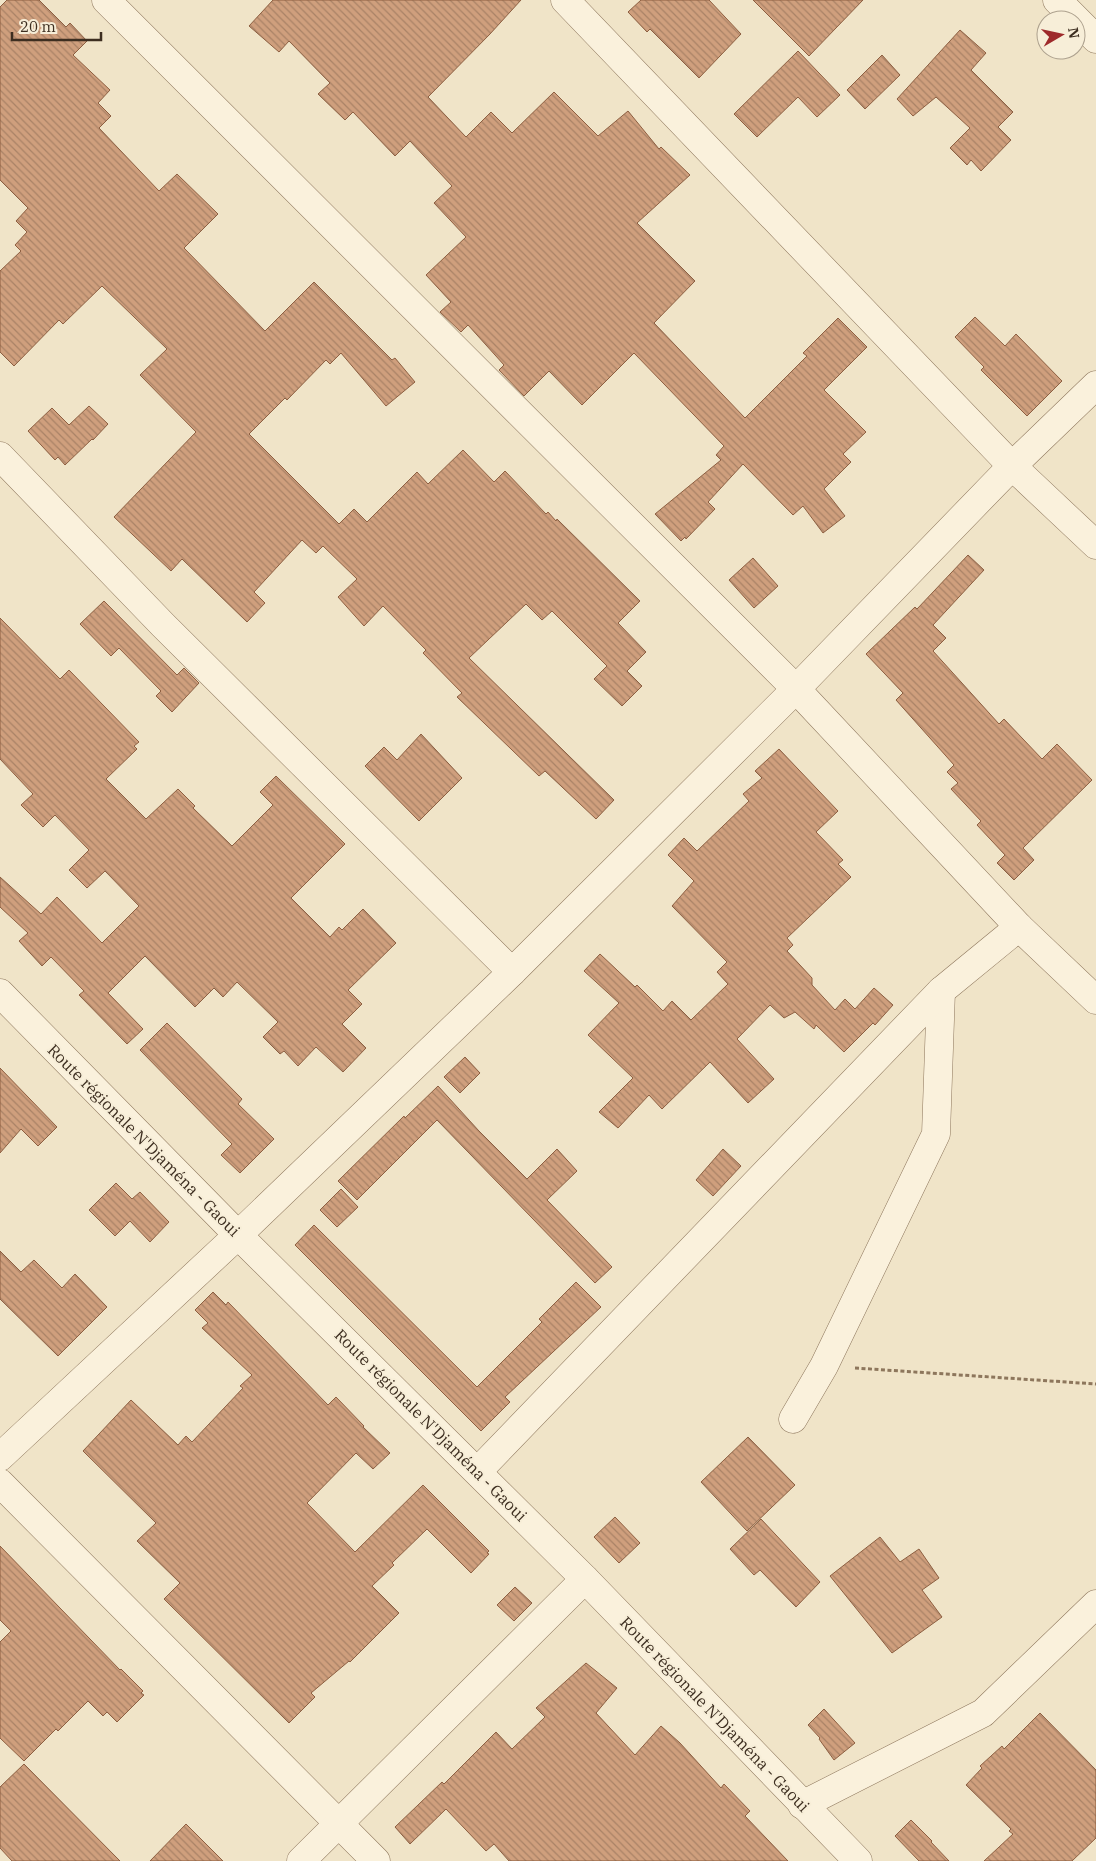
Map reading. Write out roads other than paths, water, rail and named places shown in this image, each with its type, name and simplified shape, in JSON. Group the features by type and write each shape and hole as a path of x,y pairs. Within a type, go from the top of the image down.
{"street":[{"path":"106,0 796,689 1019,927 1096,1000"},
{"path":"565,0 1012,466 1096,545"},
{"path":"1057,0 1096,39"},
{"path":"0,1457 238,1235 512,972 796,689 1012,466 1096,385"},
{"path":"0,456 170,632 512,972"},
{"path":"478,1471 941,991 1019,927"},
{"path":"793,1419 824,1366 936,1134 941,991"},
{"name":"Route régionale N'Djaména - Gaoui","path":"0,993 238,1235 585,1579 858,1861"},
{"path":"0,1483 376,1861"},
{"path":"301,1861 338,1822 585,1579"},
{"path":"802,1805 984,1713 1096,1604"}]}
